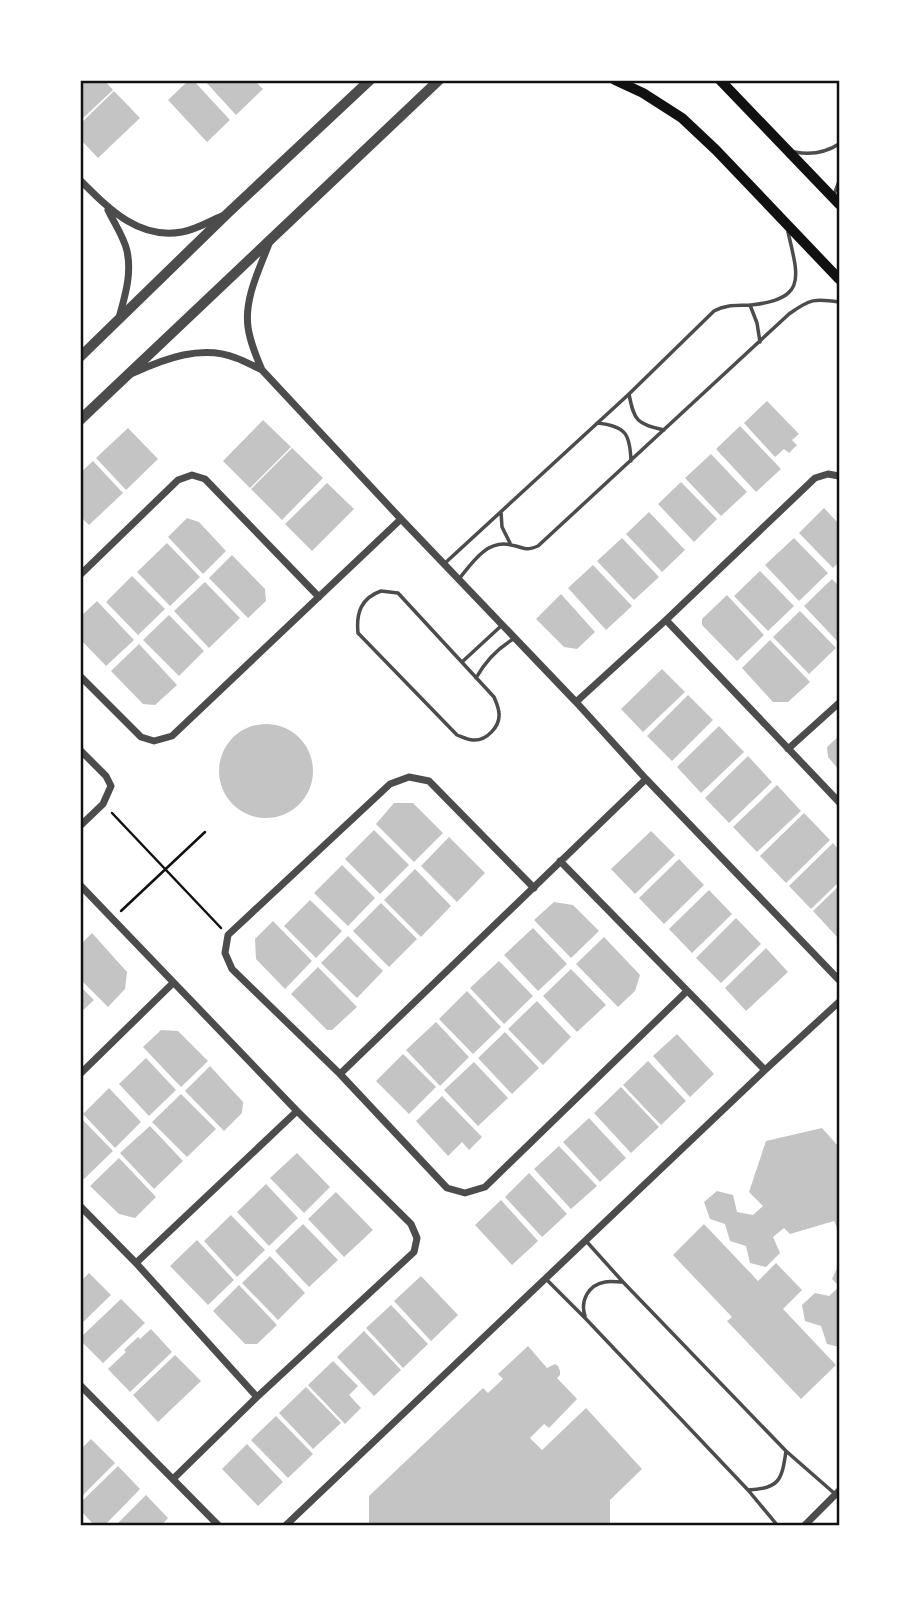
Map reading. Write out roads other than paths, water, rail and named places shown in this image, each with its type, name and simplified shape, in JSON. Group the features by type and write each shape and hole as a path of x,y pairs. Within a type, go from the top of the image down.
{"main road":[{"path":"615,80 643,93 682,118 839,279"},
{"path":"720,80 836,200"}],"street":[{"path":"80,356 370,80"},
{"path":"80,421 439,80"},
{"path":"80,180 121,217 139,228 158,233 183,232 228,214"},
{"path":"106,206 127,251 128,286 119,319"},
{"path":"271,240 247,308 252,348 262,370 646,779 839,979"},
{"path":"130,374 172,357 213,352 235,357 262,370"},
{"path":"576,702 815,478 828,474 839,476"},
{"path":"80,575 178,480 192,475 205,479 319,597"},
{"path":"80,676 141,737 154,741 172,736 401,519"},
{"path":"666,620 839,802"},
{"path":"788,749 839,703"},
{"path":"80,750 106,776 111,786 103,804 80,827"},
{"path":"534,888 429,781 409,777 390,784 228,935 226,953 232,969 340,1074 447,1188 465,1193 485,1186 687,991"},
{"path":"340,1074 646,779"},
{"path":"560,860 765,1070"},
{"path":"80,886 297,1111 411,1224 417,1238 414,1252 173,1479"},
{"path":"80,1074 173,983"},
{"path":"285,1525 839,1002"},
{"path":"136,1263 297,1111"},
{"path":"80,1206 136,1263 257,1397"},
{"path":"80,1385 219,1525"},
{"path":"804,1525 838,1492"}],"lane":[{"path":"788,150 817,153 839,144"},
{"path":"836,200 839,181"},
{"path":"444,564 629,394 714,311 728,305 750,305 777,300 788,294 797,272 786,223"},
{"path":"459,579 475,559 497,544 511,544 522,549 538,546 789,314 811,300 839,302"},
{"path":"750,305 760,342"},
{"path":"629,394 633,412 643,425 664,430"},
{"path":"597,423 612,425 623,431 630,443 631,461"},
{"path":"501,512 502,527 511,544"},
{"path":"381,591 398,593 476,678 494,697 499,710 494,731 480,740 457,735 358,633 356,618 361,605 373,594 381,591"},
{"path":"462,662 502,625"},
{"path":"476,678 496,651 515,638"},
{"path":"586,1241 786,1451 838,1492"},
{"path":"546,1279 748,1490 778,1525"},
{"path":"586,1319 582,1307 585,1297 593,1287 605,1282 623,1282"},
{"path":"748,1490 763,1490 779,1480 786,1451"}]}
